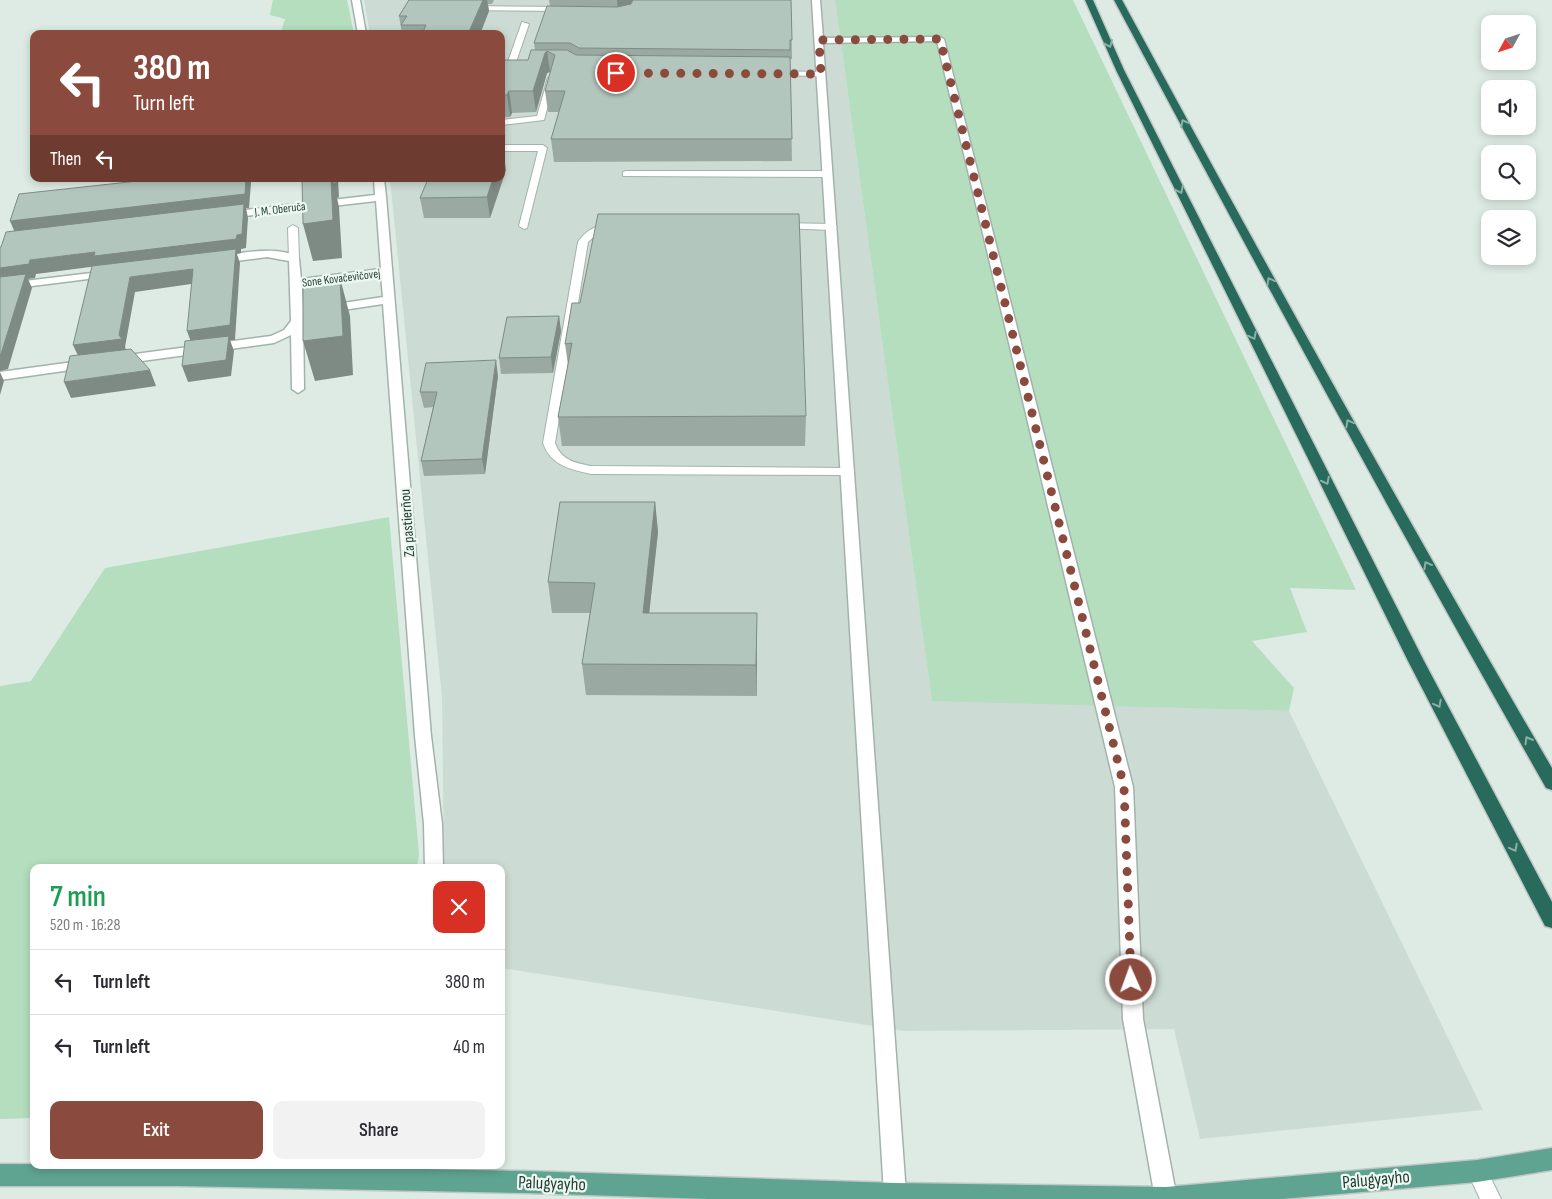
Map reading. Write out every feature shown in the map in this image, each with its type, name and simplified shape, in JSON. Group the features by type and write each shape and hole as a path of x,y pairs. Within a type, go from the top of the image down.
{"highway":[{"path":"1088,0 1125,79 1416,661 1552,920"},
{"path":"1118,0 1232,212 1451,608 1552,782"}],"main road":[{"name":"Palugyayho","path":"0,1175 181,1170 896,1194 1166,1198 1477,1171 1552,1159"}],"street":[{"path":"356,0 361,30"},
{"path":"816,0 896,1194"},
{"path":"819,40 940,39 1124,787 1133,1019 1166,1198"},
{"name":"Za pastierňou","path":"379,182 423,736 433,824 434,864"},
{"name":"J. M. Oberuča","path":"218,216 381,197"},
{"name":"Sone Kovačevičovej","path":"210,262 267,255 288,256 294,259 298,389"},
{"path":"0,287 119,272"},
{"name":"Sone Kovačevičovej","path":"296,283 387,272"},
{"name":"Sone Kovačevičovej","path":"0,376 264,341 288,332 297,317 390,300"}],"lane":[{"path":"460,8 574,9"},
{"path":"526,24 510,67 528,67"},
{"path":"763,73 821,74"},
{"path":"505,123 542,118 552,76"},
{"path":"505,148 543,148 524,226"},
{"path":"626,174 828,174"},
{"path":"620,225 596,229 587,235 583,242 549,443 551,453 560,462 591,470 848,472"},
{"path":"774,226 832,227"},
{"path":"293,228 294,259"},
{"path":"1477,1171 1491,1199"}],"shaded area":[{"path":"364,0 835,0 932,700 1289,711 1483,1110 1200,1139 1174,1029 905,1031 505,969 505,864 444,864 442,697 390,182 505,182 505,30 369,30"}],"green space":[{"path":"273,0 347,0 353,30 282,30 285,19 270,15"},
{"path":"835,0 1073,0 1356,590 1290,588 1307,632 1252,641 1294,688 1289,711 932,701"},
{"path":"389,517 419,854 417,864 30,864 30,1118 0,1119 0,686 31,681 105,568"}],"building":[{"path":"409,0 483,0 470,30 424,30 426,25 401,25 407,16 399,16"},
{"path":"633,0 791,0 792,40 790,40 790,50 579,48 570,43 534,43 547,6 617,7 631,4"},
{"path":"531,50 567,50 576,55 790,57 792,139 551,139 565,91 545,91 555,55 547,51 545,53 533,91 509,91 505,95 505,60 528,60"},
{"path":"129,182 246,182 245,194 10,221 19,194"},
{"path":"302,182 331,182 333,220 303,224"},
{"path":"427,182 492,182 487,197 420,198"},
{"path":"244,204 242,234 237,235 236,239 94,256 95,252 30,260 29,264 0,268 0,247 6,232"},
{"path":"598,214 799,214 806,416 558,417 572,343 565,344 572,303 580,303"},
{"path":"236,249 230,325 187,331 193,269 130,277 119,335 122,339 73,345 92,266"},
{"path":"26,274 1,354 0,355 0,277"},
{"path":"340,278 343,336 303,341 303,283"},
{"path":"559,316 551,357 499,358 507,317"},
{"path":"229,336 226,360 182,366 185,341"},
{"path":"131,349 150,370 64,382 70,356"},
{"path":"496,360 482,459 421,461 437,392 420,392 426,363"},
{"path":"560,502 655,502 643,613 757,613 756,665 582,664 595,583 548,582"}],"route":[{"path":"616,73 821,74 819,40 940,39 1124,787 1131,980"}]}
